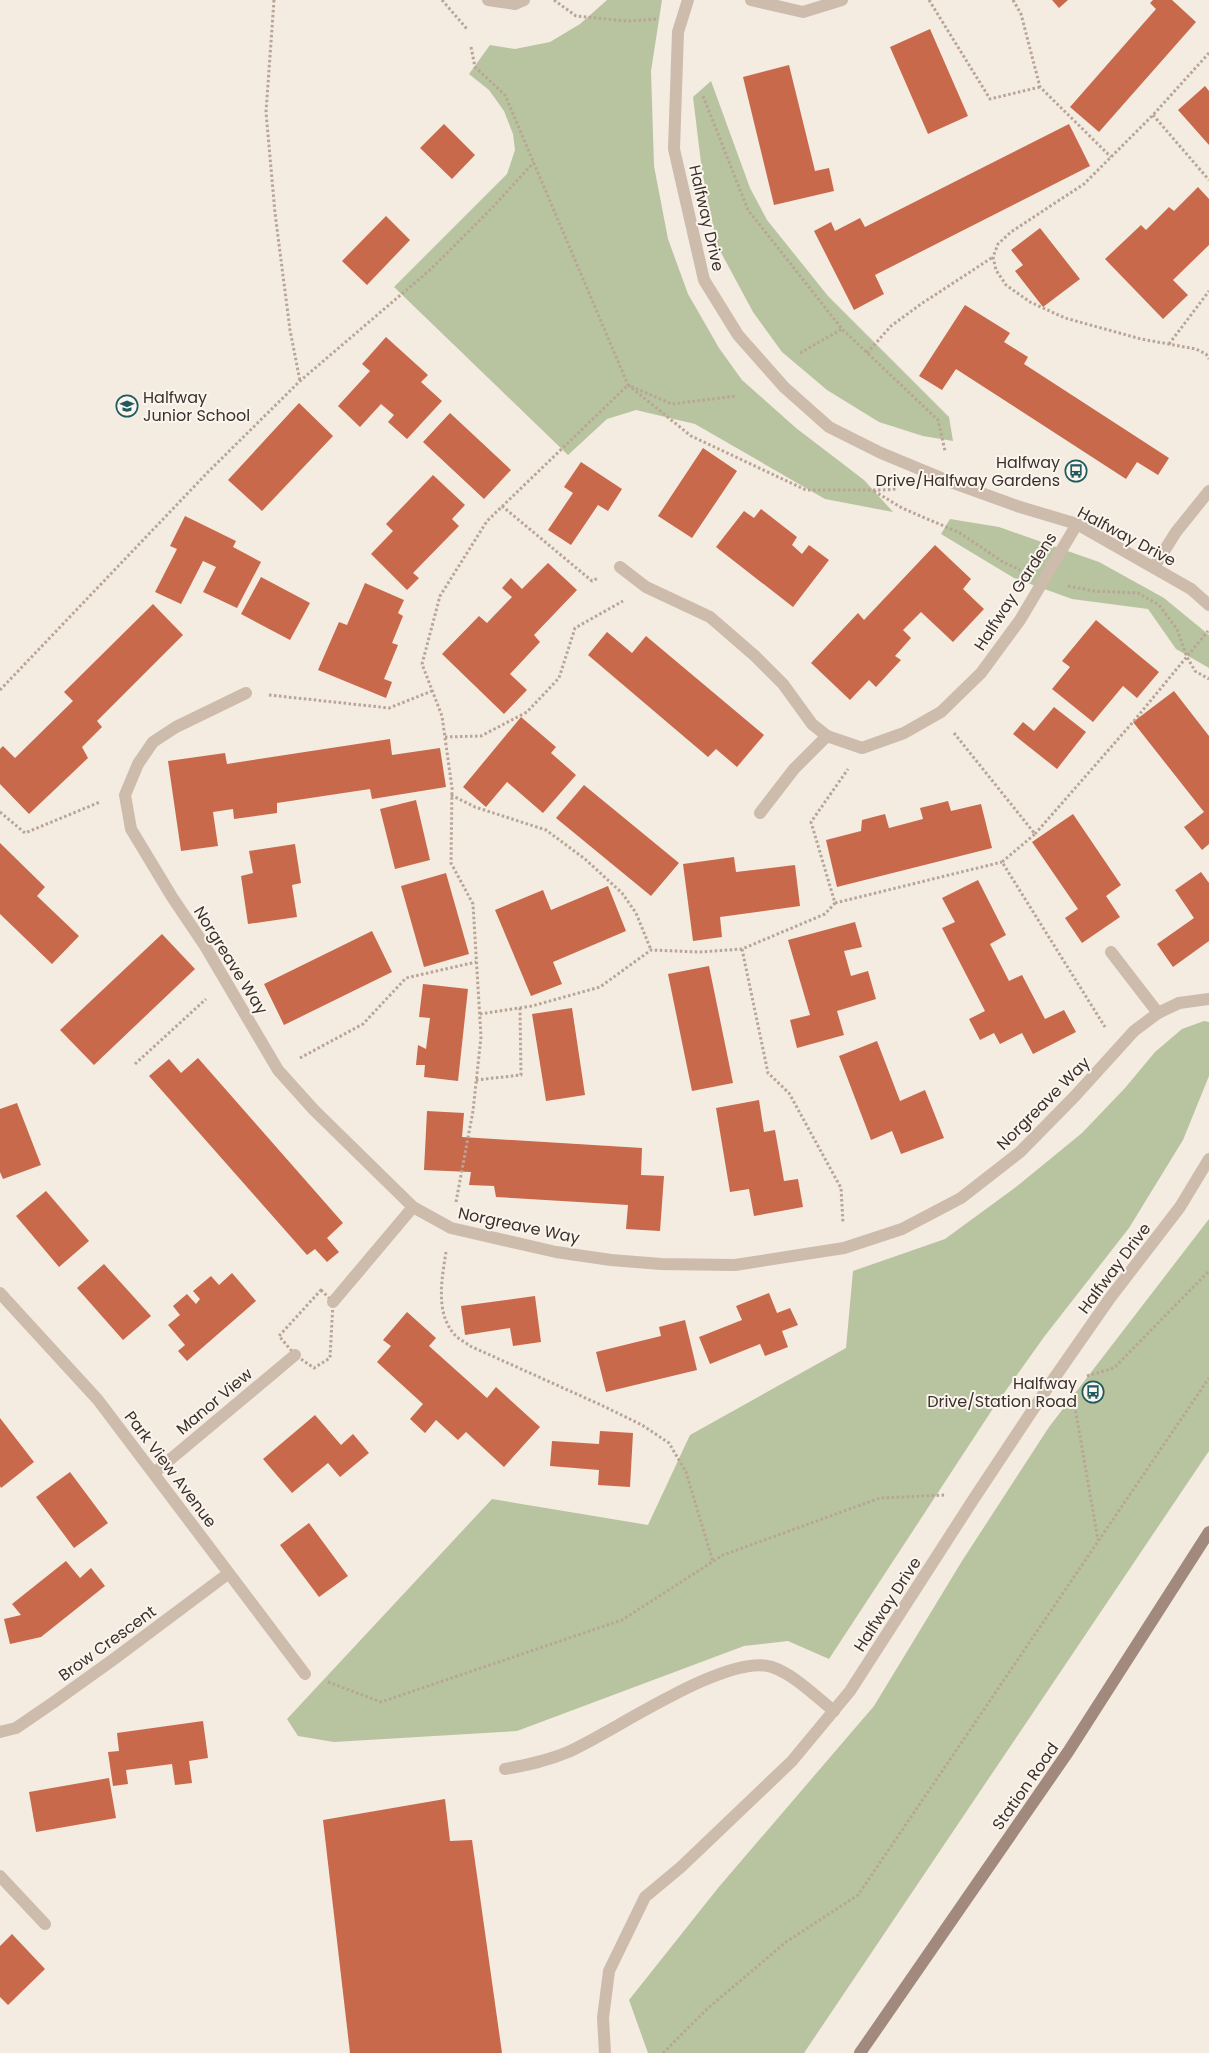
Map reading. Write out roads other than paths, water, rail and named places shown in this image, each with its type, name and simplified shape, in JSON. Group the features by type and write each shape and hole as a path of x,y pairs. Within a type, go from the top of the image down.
{"main road":[{"name":"Station Road","path":"860,2053 1068,1752 1209,1532"}],"street":[{"path":"488,0 515,4 524,0"},
{"name":"Halfway Drive","path":"688,0 678,32 674,149 704,280 738,335 784,387 829,426 881,453 951,482 1020,507 1077,524 1191,589 1209,605"},
{"path":"751,0 803,12 842,0"},
{"path":"1154,567 1176,532 1209,491"},
{"name":"Halfway Gardens","path":"826,736 862,748 904,733 940,712 981,673 1020,620 1077,524"},
{"path":"620,568 646,587 710,617 776,677 812,724 826,736 794,769 760,813"},
{"name":"Norgreave Way","path":"246,692 176,727 153,742 138,764 125,796 131,829 172,897 205,946 278,1070 314,1110 413,1207 451,1228 556,1252 611,1260 661,1264 735,1265 844,1248 902,1229 961,1198 1020,1152 1134,1031 1158,1013 1179,1003 1209,999"},
{"path":"1111,952 1158,1013"},
{"name":"Halfway Drive","path":"605,2053 603,2018 609,1971 645,1897 681,1867 792,1761 850,1691 973,1500 1048,1388 1110,1298 1180,1207 1209,1159"},
{"path":"333,1302 413,1207"},
{"name":"Park View Avenue","path":"0,1293 98,1400 305,1674"},
{"name":"Manor View","path":"154,1473 295,1354"},
{"name":"Brow Crescent","path":"0,1732 16,1728 54,1702 229,1573"},
{"path":"505,1769 535,1764 568,1752 666,1698 722,1672 747,1665 770,1666 784,1672 834,1711"},
{"path":"0,1876 45,1924"}],"place":[{"name":"Halfway Junior School","path":"127,406"},
{"name":"Halfway Drive/Halfway Gardens","path":"1076,471"},
{"name":"Halfway Drive/Station Road","path":"1093,1392"}]}
